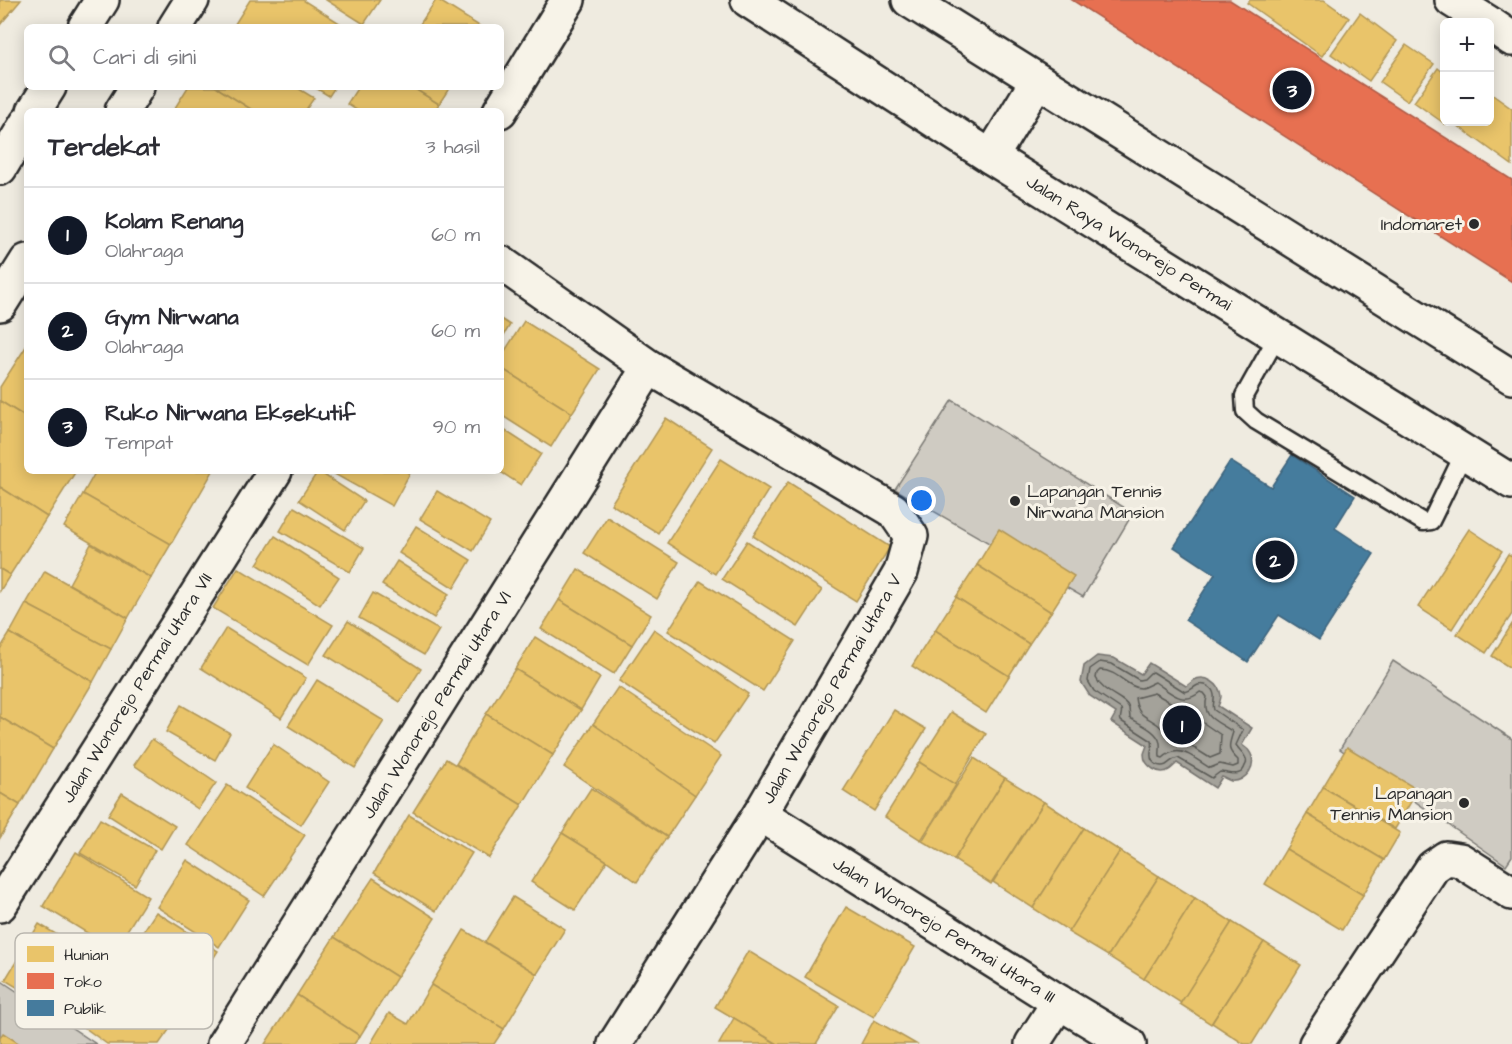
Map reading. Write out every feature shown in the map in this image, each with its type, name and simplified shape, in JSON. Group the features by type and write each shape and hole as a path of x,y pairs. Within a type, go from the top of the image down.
{"street":[{"path":"87,24 102,0"},
{"path":"177,24 192,0"},
{"path":"502,108 568,0"},
{"name":"Jalan Raya Wonorejo Permai","path":"748,0 991,157 1512,482"},
{"path":"909,0 1512,377"},
{"path":"1452,0 1480,18"},
{"path":"1494,27 1512,39"},
{"path":"991,157 1037,81"},
{"path":"36,108 47,90"},
{"path":"124,108 135,90"},
{"path":"0,168 24,128"},
{"name":"Jalan Wonorejo Permai Utara V","path":"504,265 649,367 893,510 911,536 901,572 759,814 615,1044"},
{"path":"0,304 24,266"},
{"name":"Jalan Wonorejo Permai Utara VI","path":"224,1044 649,367"},
{"name":"Jalan Wonorejo Permai Utara VII","path":"0,904 273,474"},
{"name":"Jalan Wonorejo Permai Utara III","path":"759,814 1129,1044"},
{"path":"1316,1044 1433,867 1446,858 1460,860 1512,893"},
{"path":"1032,1044 1059,1002"}],"lane":[{"path":"1277,337 1244,396 1245,411 1256,421 1423,522 1431,521 1464,453"}],"shaded area":[{"name":"Lapangan Tennis Nirwana Mansion","path":"952,400 1133,513 1083,597 895,489"},
{"name":"Lapangan Tennis Mansion","path":"1393,661 1512,739 1512,856 1506,865 1340,749"},
{"path":"0,980 15,990 15,1029 74,1029 96,1044 0,1044"}],"water":[{"path":"1097,656 1114,658 1141,674 1149,663 1186,686 1199,678 1212,681 1220,692 1218,706 1252,728 1242,745 1248,750 1253,761 1246,776 1236,781 1222,777 1215,788 1177,763 1165,772 1157,771 1149,766 1144,754 1147,745 1111,722 1116,713 1090,696 1081,682 1084,666"}],"building: Hunian":[{"path":"0,0 21,0 0,25"},
{"path":"250,0 303,0 341,24 235,24"},
{"path":"326,0 380,0 364,24"},
{"path":"438,0 476,24 420,24"},
{"path":"1250,0 1324,0 1349,18 1322,56 1247,3"},
{"path":"1360,13 1397,41 1369,81 1331,54"},
{"path":"1406,45 1434,64 1407,101 1380,82"},
{"path":"1438,68 1440,70 1440,120 1414,102"},
{"path":"186,90 221,90 249,108 175,108"},
{"path":"221,90 301,90 314,98 307,108 249,108"},
{"path":"319,90 333,90 329,96"},
{"path":"356,90 417,90 439,104 436,108 353,108 347,104"},
{"path":"417,90 448,90 439,104"},
{"path":"1494,96 1512,109 1512,165 1458,126 1494,126"},
{"path":"504,321 510,325 504,335"},
{"path":"524,321 600,369 572,413 504,370 504,352"},
{"path":"24,350 24,416 0,401 0,387"},
{"path":"504,370 572,413 551,447 504,417"},
{"path":"0,401 24,416 24,474 74,474 47,517 0,487"},
{"path":"666,418 712,448 658,533 611,504"},
{"path":"504,430 541,454 521,485 504,474"},
{"path":"721,459 769,489 715,574 667,543"},
{"path":"94,474 211,474 171,544 83,494"},
{"path":"316,474 323,474 364,501 345,530 299,500"},
{"path":"334,474 409,474 392,506"},
{"path":"788,482 890,547 856,601 753,536"},
{"path":"0,487 47,517 10,575 0,569"},
{"path":"437,491 490,523 473,551 420,519"},
{"path":"83,494 171,544 151,578 64,527"},
{"path":"294,507 364,548 350,572 280,531"},
{"path":"607,517 679,562 657,599 584,553"},
{"path":"416,526 471,560 454,588 399,553"},
{"path":"999,529 1074,576 1051,612 977,565"},
{"path":"1469,529 1502,551 1452,629 1418,607"},
{"path":"275,536 339,577 320,605 257,564"},
{"path":"747,541 822,590 798,627 722,579"},
{"path":"91,544 151,578 128,618 69,584"},
{"path":"1508,554 1512,556 1512,614 1486,653 1457,634"},
{"path":"397,561 449,594 434,618 382,585"},
{"path":"977,565 1051,612 1029,644 956,597"},
{"path":"238,568 333,625 308,665 213,608"},
{"path":"0,569 10,575 0,591"},
{"path":"578,569 651,615 632,645 559,600"},
{"path":"45,571 128,618 111,649 26,604"},
{"path":"700,581 795,641 763,691 668,631"},
{"path":"373,593 439,630 424,655 359,618"},
{"path":"956,597 1029,644 1009,676 935,630"},
{"path":"559,600 632,645 614,674 541,629"},
{"path":"26,604 111,649 93,682 10,633"},
{"path":"348,621 421,669 400,702 326,655"},
{"path":"1512,624 1512,669 1492,656"},
{"path":"226,628 306,678 281,718 201,668"},
{"path":"654,629 748,694 714,744 619,681"},
{"path":"935,630 1009,676 986,713 912,666"},
{"path":"10,633 93,682 53,749 0,717 0,649"},
{"path":"535,637 600,678 581,710 515,669"},
{"path":"515,669 581,710 553,755 486,714"},
{"path":"317,680 384,721 355,768 288,726"},
{"path":"618,687 721,756 695,795 593,724"},
{"path":"181,705 230,733 215,760 166,732"},
{"path":"894,710 926,729 874,811 843,791"},
{"path":"951,712 986,734 955,785 919,762"},
{"path":"486,714 553,755 522,805 456,764"},
{"path":"0,717 53,749 20,805 0,793"},
{"path":"593,724 695,795 667,837 564,767"},
{"path":"152,739 216,783 198,809 134,765"},
{"path":"273,744 329,782 301,825 245,788"},
{"path":"1347,747 1418,790 1395,829 1323,787"},
{"path":"974,758 1005,778 954,860 922,841"},
{"path":"446,759 522,805 489,858 413,812"},
{"path":"919,762 956,785 921,840 885,817"},
{"path":"1005,778 1044,802 991,884 954,860"},
{"path":"227,785 305,835 264,896 188,845"},
{"path":"1323,787 1400,833 1384,860 1307,814"},
{"path":"591,788 667,837 637,882 562,833"},
{"path":"0,793 20,805 0,838"},
{"path":"122,793 175,826 161,849 108,815"},
{"path":"1044,802 1084,828 1033,908 993,882"},
{"path":"1307,814 1384,860 1363,895 1286,849"},
{"path":"409,815 472,853 436,911 374,873"},
{"path":"100,819 155,850 135,885 80,853"},
{"path":"1084,828 1120,851 1069,931 1033,908"},
{"path":"562,833 607,861 575,910 531,882"},
{"path":"1286,849 1363,895 1342,930 1265,884"},
{"path":"1120,851 1159,876 1108,956 1068,932"},
{"path":"76,852 148,897 126,933 87,933 43,906"},
{"path":"187,860 249,900 219,947 213,943 213,933 197,933 157,907"},
{"path":"1159,876 1195,898 1144,979 1108,956"},
{"path":"373,878 435,918 397,977 334,937"},
{"path":"513,897 565,929 537,974 485,942"},
{"path":"1195,898 1232,922 1181,1003 1144,979"},
{"path":"846,907 915,947 874,1017 805,977"},
{"path":"156,912 189,933 142,933"},
{"path":"1232,922 1264,942 1211,1024 1180,1004"},
{"path":"39,924 54,933 34,933"},
{"path":"464,930 537,974 504,1029 431,985"},
{"path":"334,937 397,977 360,1036 297,995"},
{"path":"1264,942 1301,965 1252,1044 1244,1044 1212,1023"},
{"path":"213,948 218,951 213,959"},
{"path":"748,951 839,1006 816,1044 778,1044 715,1007"},
{"path":"15,964 15,986 5,980"},
{"path":"431,985 504,1029 494,1044 371,1043 389,1013 408,1024"},
{"path":"297,995 360,1036 354,1044 265,1044"},
{"path":"734,1018 777,1044 719,1044"},
{"path":"874,1020 916,1044 861,1044"},
{"path":"87,1029 170,1029 159,1044 107,1044"},
{"path":"3,1033 20,1044 0,1044"}],"building: Toko":[{"path":"1072,0 1230,0 1512,180 1512,282"}],"building: Publik":[{"path":"1292,455 1355,496 1335,528 1374,554 1319,640 1279,615 1248,662 1185,620 1215,574 1174,547 1230,461 1271,487"}],"place":[{"name":"Ruko Nirwana Eksekutif","path":"1292,90"},
{"name":"Indomaret","path":"1474,224"},
{"name":"Lapangan Tennis Nirwana Mansion","path":"1015,501"},
{"name":"Gym Nirwana","path":"1275,560"},
{"name":"Kolam Renang","path":"1182,725"},
{"name":"Lapangan Tennis Mansion","path":"1464,803"}]}
